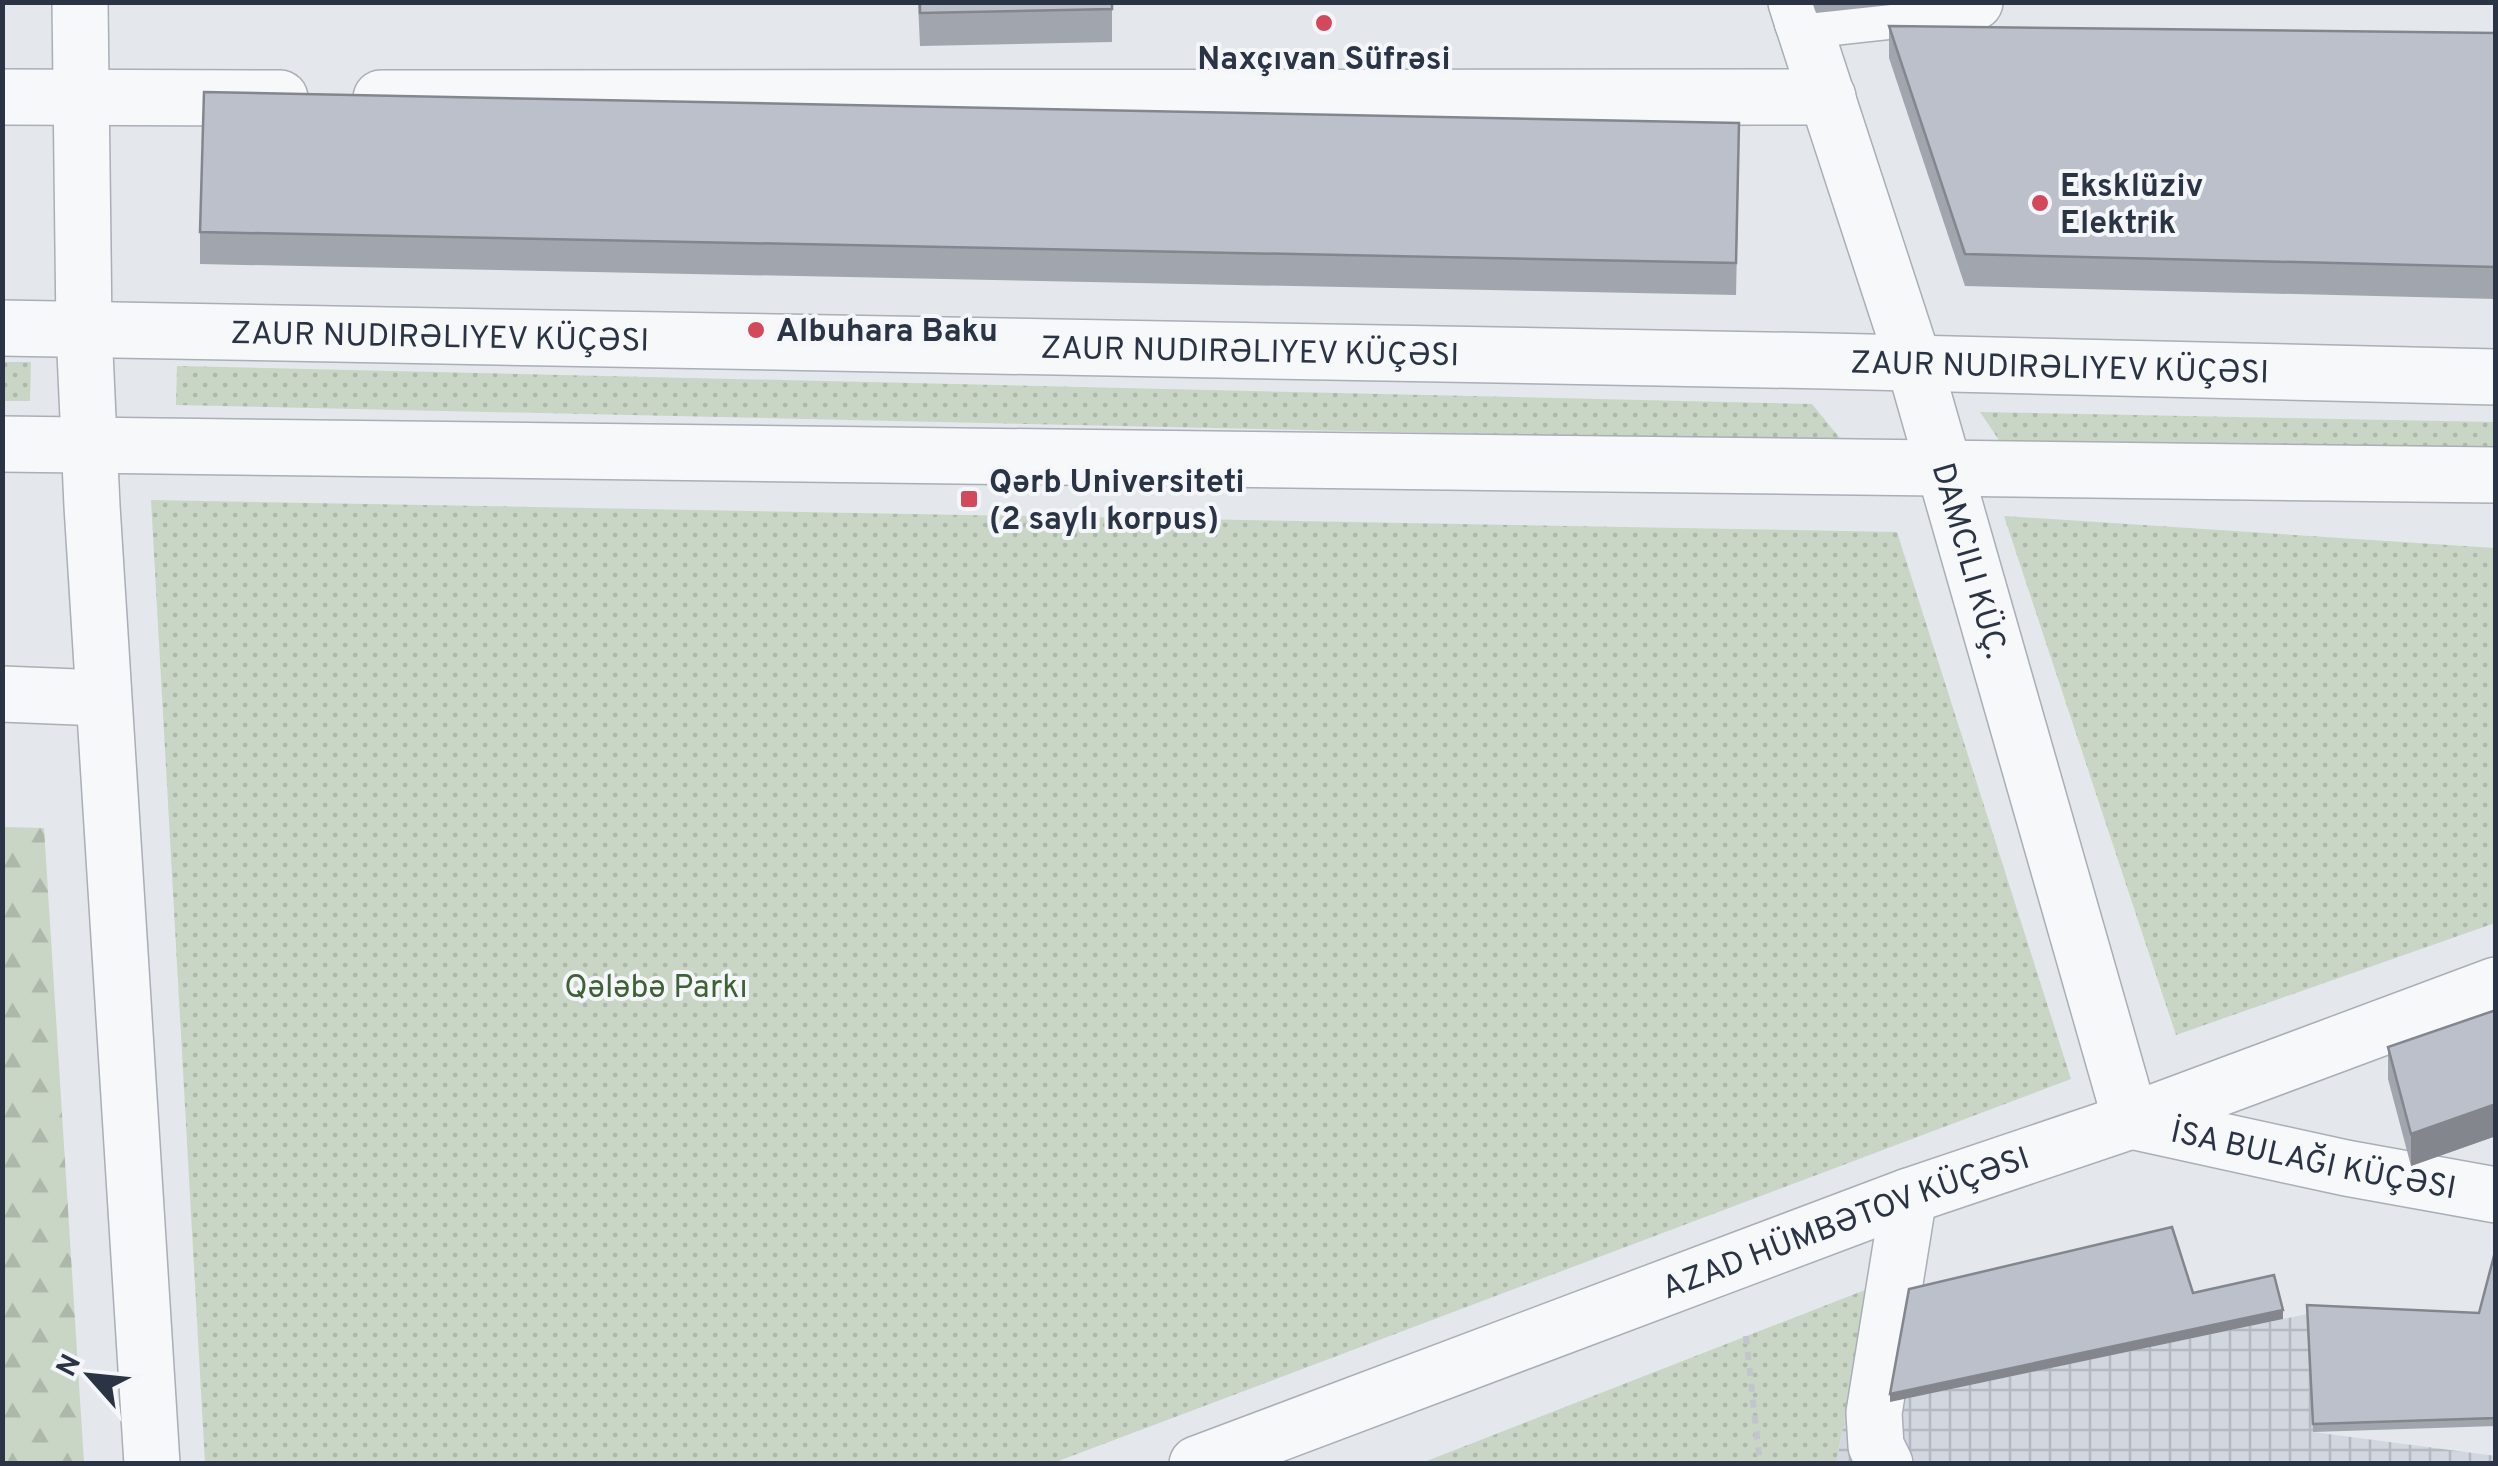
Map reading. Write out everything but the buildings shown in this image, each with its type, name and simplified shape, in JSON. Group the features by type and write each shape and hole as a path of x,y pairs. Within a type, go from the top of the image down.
{"street":[{"path":"80,2 89,446 152,1464"},
{"path":"1975,2 1799,12 1914,362 2131,1121 2346,1168 2496,1195"},
{"path":"2,96 1828,96"},
{"name":"ZAUR NUDIRƏLIYEV KÜÇƏSI","path":"2,328 2496,376"},
{"path":"2,444 2496,475"},
{"path":"2,694 102,698"},
{"name":"AZAD HÜMBƏTOV KÜÇƏSI","path":"1197,1464 1909,1196 2131,1121 2496,985"},
{"path":"1884,1464 1876,1446 1874,1414 1909,1196"}],"path":[{"path":"1746,1336 1760,1464"}],"shaded area":[{"path":"2307,1314 2313,1432 2496,1456 2495,1464 1836,1464 1846,1411"}],"green space":[{"path":"3,362 31,362 30,401 3,401"},
{"path":"177,366 1812,404 1843,442 176,405"},
{"path":"1980,412 2495,422 2495,453 2001,443"},
{"name":"Qələbə Parkı","path":"151,500 1897,532 2071,1079 1053,1463 205,1463"},
{"path":"2004,516 2495,548 2495,923 2176,1035"},
{"path":"3,827 44,828 84,1463 3,1463"},
{"path":"1870,1288 1836,1463 1419,1464"}],"place":[{"name":"Naxçıvan Süfrəsi","path":"1324,23"},
{"name":"Eksklüziv Elektrik","path":"2040,203"},
{"name":"Albuhara Baku","path":"756,330"},
{"name":"Qərb Universiteti (2 saylı korpus)","path":"969,499"}]}
